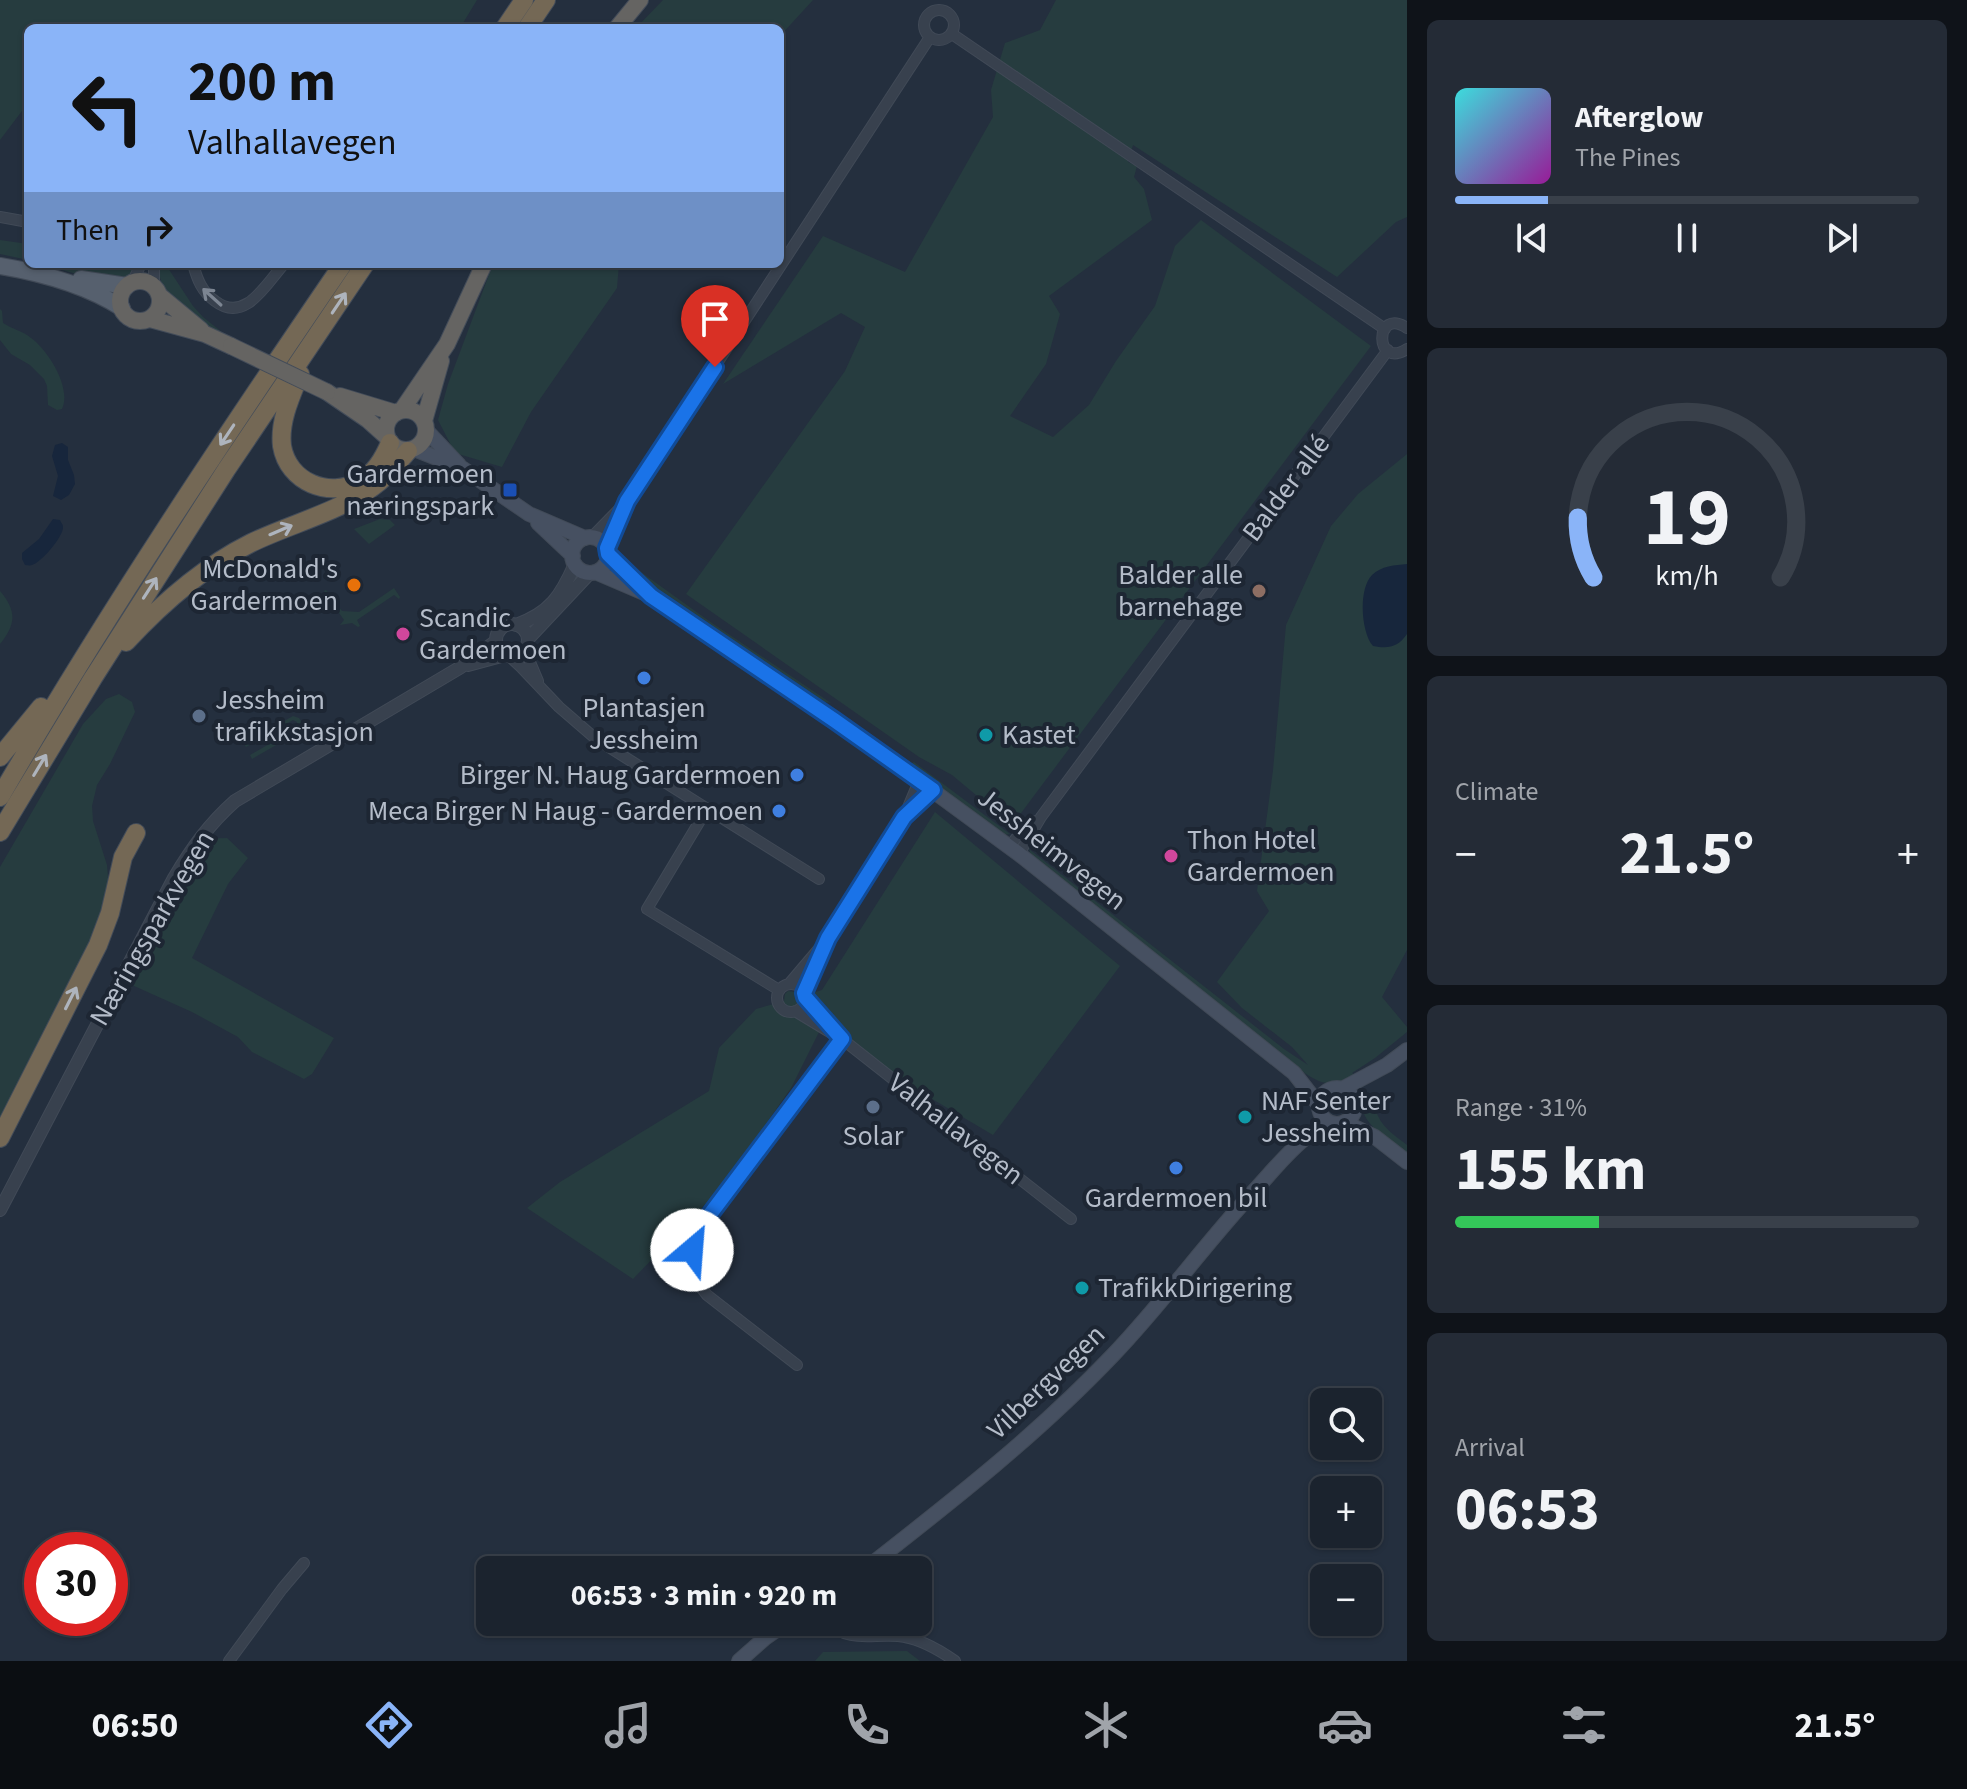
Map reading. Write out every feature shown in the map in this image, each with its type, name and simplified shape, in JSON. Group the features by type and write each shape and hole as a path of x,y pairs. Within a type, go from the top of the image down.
{"highway":[{"path":"508,24 524,0"},
{"path":"530,24 546,0"},
{"path":"620,24 640,0"},
{"path":"0,797 75,670 340,268"},
{"path":"0,832 93,678 226,470 362,268"},
{"path":"93,678 147,619 182,587 249,544 362,493 378,483 423,441 447,344 482,268"},
{"path":"205,334 148,282 130,284 121,297 122,308 130,318 137,321 150,319 205,334 231,346 327,392 368,420 395,448 411,450"},
{"path":"150,319 159,309 157,291"},
{"path":"312,342 283,425 284,453 292,469 310,484 329,488 361,481 374,471 383,458 388,440 388,421 399,411 447,344"},
{"path":"327,392 399,411 415,412 425,426"},
{"path":"0,757 54,689 75,670"},
{"path":"0,1138 98,945 110,913 123,857 136,833"}],"main road":[{"path":"0,258 24,264"},
{"path":"0,266 74,285 102,295 122,308"},
{"path":"38,268 87,281 130,284"},
{"path":"425,426 462,468 529,514 581,570 593,573 603,567 607,551 597,539 529,514"},
{"path":"411,450 462,468"},
{"path":"574,560 577,543 588,538"},
{"name":"Jessheimvegen","path":"607,551 651,596 834,720 1014,851 1294,1073 1320,1107"},
{"name":"Jessheimvegen","path":"593,573 651,596"},
{"path":"1407,1050 1387,1065 1323,1096 1320,1107 1324,1119 1375,1137 1407,1162"},
{"path":"1339,1123 1351,1118 1355,1106 1387,1065"},
{"name":"Jessheimvegen","path":"1294,1073 1337,1089"},
{"path":"1337,1089 1351,1095 1375,1137"},
{"name":"Vilbergvegen","path":"882,1556 996,1466 1089,1380 1154,1311 1221,1226 1305,1138 1320,1107"},
{"name":"Vilbergvegen","path":"1305,1138 1339,1123"},
{"path":"739,1661 768,1636"}],"street":[{"path":"932,11 947,11 955,24 952,34 943,40 930,37 924,28 925,18 932,11"},
{"path":"952,34 1385,329"},
{"path":"784,261 930,37"},
{"path":"0,217 24,221"},
{"path":"130,284 139,268"},
{"path":"154,268 157,291"},
{"path":"195,268 203,290 219,305 234,309 251,302 281,268"},
{"path":"607,551 627,501 779,268"},
{"path":"1407,328 1397,323 1382,333 1382,343 1388,350 1396,353 1407,349"},
{"name":"Balder allé","path":"1014,851 1388,350"},
{"path":"588,538 627,501"},
{"name":"Næringsparkvegen","path":"0,1210 168,889 205,830 235,801 461,667 496,641 502,628 539,615 558,598 574,560"},
{"name":"Næringsparkvegen","path":"461,667 521,654 528,641 593,573"},
{"path":"516,625 524,630 530,662 540,686"},
{"path":"496,641 498,649 596,739 819,879"},
{"path":"828,938 777,998 780,1006 787,1011 795,1011 802,1006 828,938 904,817 919,781"},
{"path":"904,817 933,790"},
{"path":"707,809 647,909 784,987 798,986 804,995"},
{"name":"Valhallavegen","path":"804,995 840,1038"},
{"name":"Valhallavegen","path":"795,1011 840,1038 1071,1219"},
{"path":"797,1365 707,1295 693,1273 692,1250 705,1221 840,1038"},
{"path":"229,1661 304,1563"},
{"path":"900,1636 937,1648 955,1661"}],"green space":[{"path":"0,0 477,0 462,24 24,24 24,108 0,140"},
{"path":"663,0 813,0 784,32 784,24 640,24"},
{"path":"1056,0 1407,0 1407,217 1396,222 1337,277 1133,145 1128,162 1137,166 1134,177 1144,189 1152,220 1049,296 1060,314 1046,364 1010,416 1053,437 1089,405 1155,306 1175,246 1201,220 1371,346 1012,825 952,775 919,757 686,594 845,371 865,327 841,313 723,384 823,236 905,272 993,117 991,90 1005,43 1040,30"},
{"path":"0,240 24,243 24,259 0,254"},
{"path":"57,268 135,268 131,275 120,278 86,276"},
{"path":"159,268 168,268 193,306 228,337 177,304 162,284"},
{"path":"492,268 619,268 617,288 531,412 502,467 455,453 438,420 448,384"},
{"path":"0,309 3,323 31,338 51,360 64,391 62,409 48,405 44,379 30,365 11,354 0,340"},
{"path":"1407,454 1407,950 1382,997 1407,1027 1407,1032 1352,1073 1357,1076 1347,1083 1327,1083 1314,1079 1293,1065 1032,858 1029,849 1308,1065 1292,1047 1242,1008 1217,982 1269,911 1257,891 1273,770 1286,625 1331,526 1358,494"},
{"path":"380,519 390,520 395,525 369,544 354,529"},
{"path":"634,567 831,703 817,701 647,586 632,570"},
{"path":"394,588 399,599 394,595 357,620 358,627 352,623 340,625 344,620 324,591 342,611 359,612"},
{"path":"0,591 12,611 12,624 0,644"},
{"path":"119,694 132,702 135,712 97,785 92,806 93,821 107,865 109,890 105,911 0,1124 0,867 83,724 106,699"},
{"path":"293,716 302,723 299,732 252,759 250,755 297,728 297,722 293,720 246,747 244,744"},
{"path":"914,762 1010,834 1003,835 908,765"},
{"path":"935,812 1120,966 993,1135 819,1032 791,1088 722,1187 633,1279 527,1208 560,1182 709,1091 719,1048 756,1009 784,1001 788,991 795,992 799,997 822,990"},
{"path":"227,838 248,858 228,884 192,958 334,1038 312,1074 304,1079 252,1052 238,1037 192,1012 123,981 199,839"},
{"path":"1369,1092 1381,1121 1407,1145 1407,1155 1366,1118 1363,1100"},
{"path":"907,1651 920,1661 815,1661 823,1652"}],"water":[{"path":"62,443 68,447 68,460 75,484 69,495 61,500 53,496 58,476 52,456 55,445"},
{"path":"53,519 60,520 63,525 60,536 41,559 25,565 22,553 39,539"},
{"path":"1407,564 1407,634 1393,646 1373,646 1366,631 1363,611 1368,582 1372,575 1388,566"}],"place":[{"name":"Gardermoen næringspark","path":"510,490"},
{"name":"McDonald's Gardermoen","path":"354,585"},
{"name":"Balder alle barnehage","path":"1259,591"},
{"name":"Scandic Gardermoen","path":"403,634"},
{"name":"Plantasjen Jessheim","path":"644,678"},
{"name":"Jessheim trafikkstasjon","path":"199,716"},
{"name":"Kastet","path":"986,735"},
{"name":"Birger N. Haug Gardermoen","path":"797,775"},
{"name":"Meca Birger N Haug - Gardermoen","path":"779,811"},
{"name":"Thon Hotel Gardermoen","path":"1171,856"},
{"name":"Solar","path":"873,1107"},
{"name":"NAF Senter Jessheim","path":"1245,1117"},
{"name":"Gardermoen bil","path":"1176,1168"},
{"name":"TrafikkDirigering","path":"1082,1288"}],"route":[{"path":"692,1250 705,1221 842,1039 804,993 828,938 904,817 933,790 651,596 608,554 607,548 627,501 715,367"}]}
